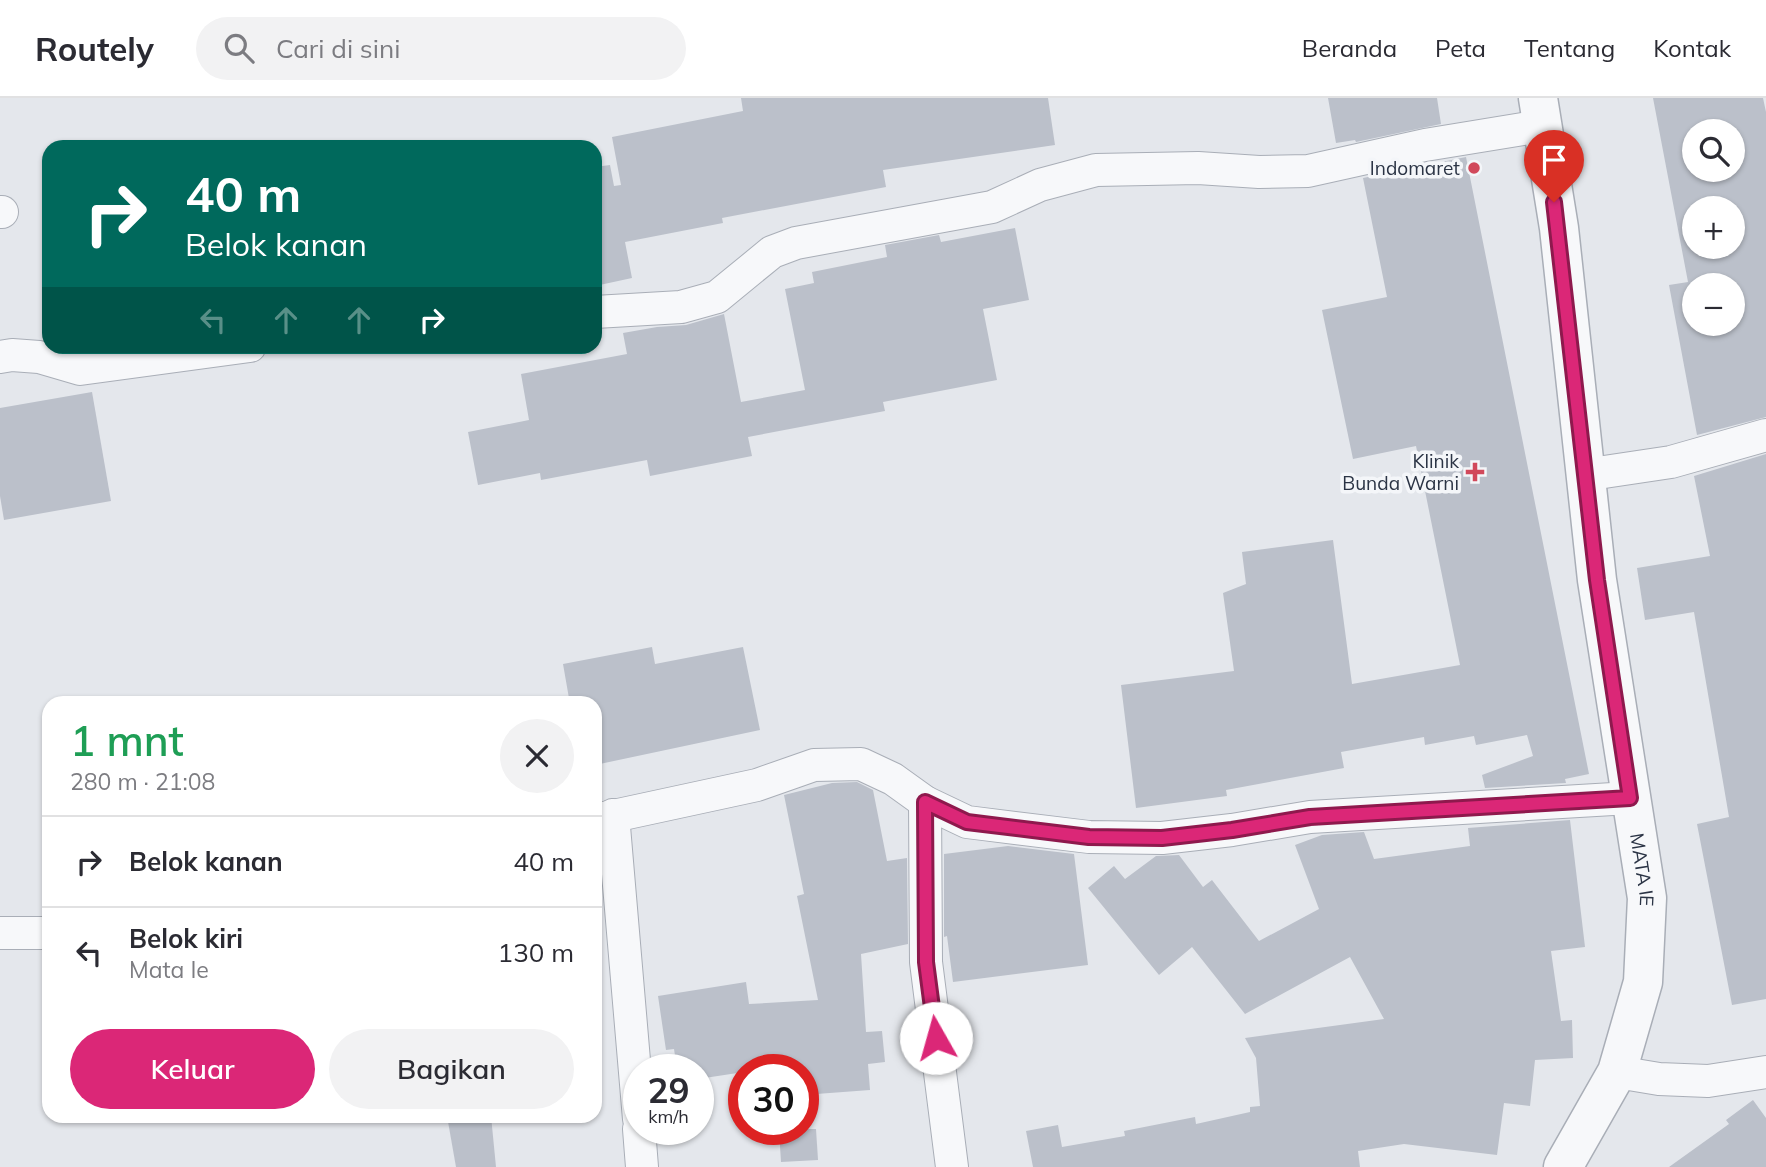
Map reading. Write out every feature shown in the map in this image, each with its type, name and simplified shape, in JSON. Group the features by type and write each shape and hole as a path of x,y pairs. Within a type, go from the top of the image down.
{"street":[{"path":"602,312 681,307 717,297 772,252 796,243 992,206 1040,185 1096,170 1198,168 1259,172 1308,171 1425,145 1539,112"},
{"name":"MATA IE","path":"1539,112 1559,228 1597,580 1647,898 1643,982 1617,1072 1563,1167"},
{"path":"0,357 12,355 39,358 80,369 191,354"},
{"path":"1584,475 1671,463 1766,435"},
{"path":"631,1054 604,817 757,785 814,765 861,764 893,779 925,802 967,822 1089,837 1162,838 1310,817 1630,798"},
{"path":"925,802 926,962 952,1167"},
{"path":"0,933 42,933"},
{"path":"1617,1072 1659,1079 1708,1081 1766,1072"},
{"path":"640,1145 642,1167"}],"building":[{"path":"741,98 1048,98 1055,145 883,170 886,187 722,218 723,223 625,242 632,278 602,284 602,166 610,165 614,186 621,185 612,137 743,111"},
{"path":"1328,98 1437,98 1441,124 1356,142 1336,143"},
{"path":"1653,98 1763,98 1766,112 1766,417 1697,435 1669,285 1682,283 1682,336 1745,336 1745,273 1686,273 1684,259 1745,259 1745,196 1682,196 1682,250"},
{"path":"1466,157 1589,774 1565,779 1566,783 1485,788 1482,775 1533,756 1527,735 1476,745 1474,736 1425,745 1424,737 1341,752 1344,768 1226,790 1227,796 1136,808 1121,685 1234,671 1223,593 1246,584 1242,552 1333,540 1352,684 1460,665 1416,446 1353,459 1322,310 1387,297 1363,178"},
{"path":"1015,228 1029,300 983,309 997,380 883,402 885,411 748,437 752,456 650,476 647,460 541,480 540,473 478,485 468,432 529,420 521,374 627,354 623,333 686,325 724,314 741,402 805,390 785,289 814,283 812,272 887,257 885,245 939,235 941,242"},
{"path":"92,392 111,501 4,520 0,496 0,408"},
{"path":"1766,454 1766,999 1732,1005 1697,824 1729,817 1694,612 1645,620 1637,568 1710,556 1694,476"},
{"path":"652,647 655,664 743,647 760,730 602,764 602,696 569,696 563,664"},
{"path":"857,782 873,790 887,861 907,858 908,944 861,954 866,1032 882,1031 885,1062 868,1064 870,1090 819,1094 819,1054 728,1054 728,1074 714,1077 714,1054 675,1054 674,1049 666,1050 658,996 746,982 749,1004 818,1000 797,896 804,894 784,795 832,783"},
{"path":"1570,820 1585,947 1551,951 1561,1021 1572,1020 1573,1058 1535,1060 1530,1106 1504,1103 1497,1155 1404,1144 1358,1151 1360,1167 1033,1167 1026,1131 1058,1125 1062,1147 1125,1136 1124,1131 1195,1117 1196,1124 1250,1112 1250,1107 1260,1106 1256,1058 1245,1038 1384,1019 1350,957 1245,1014 1192,947 1159,975 1088,888 1114,866 1125,879 1156,856 1179,855 1203,887 1212,880 1259,941 1319,909 1295,845 1322,835 1364,832 1374,859 1470,846 1468,828"},
{"path":"1008,846 1074,854 1088,965 953,982 947,936 944,937 944,854"},
{"path":"1753,1100 1766,1118 1766,1167 1669,1167 1729,1124 1726,1120"},
{"path":"448,1123 492,1123 496,1167 456,1167"},
{"path":"780,1145 817,1145 818,1160 781,1162"}],"place":[{"name":"Indomaret","path":"1474,168"},
{"name":"Klinik Bunda Warni","path":"1475,472"}],"route":[{"path":"936,1038 926,962 925,802 967,822 1089,837 1162,838 1310,817 1630,798 1597,580 1554,202"}]}
